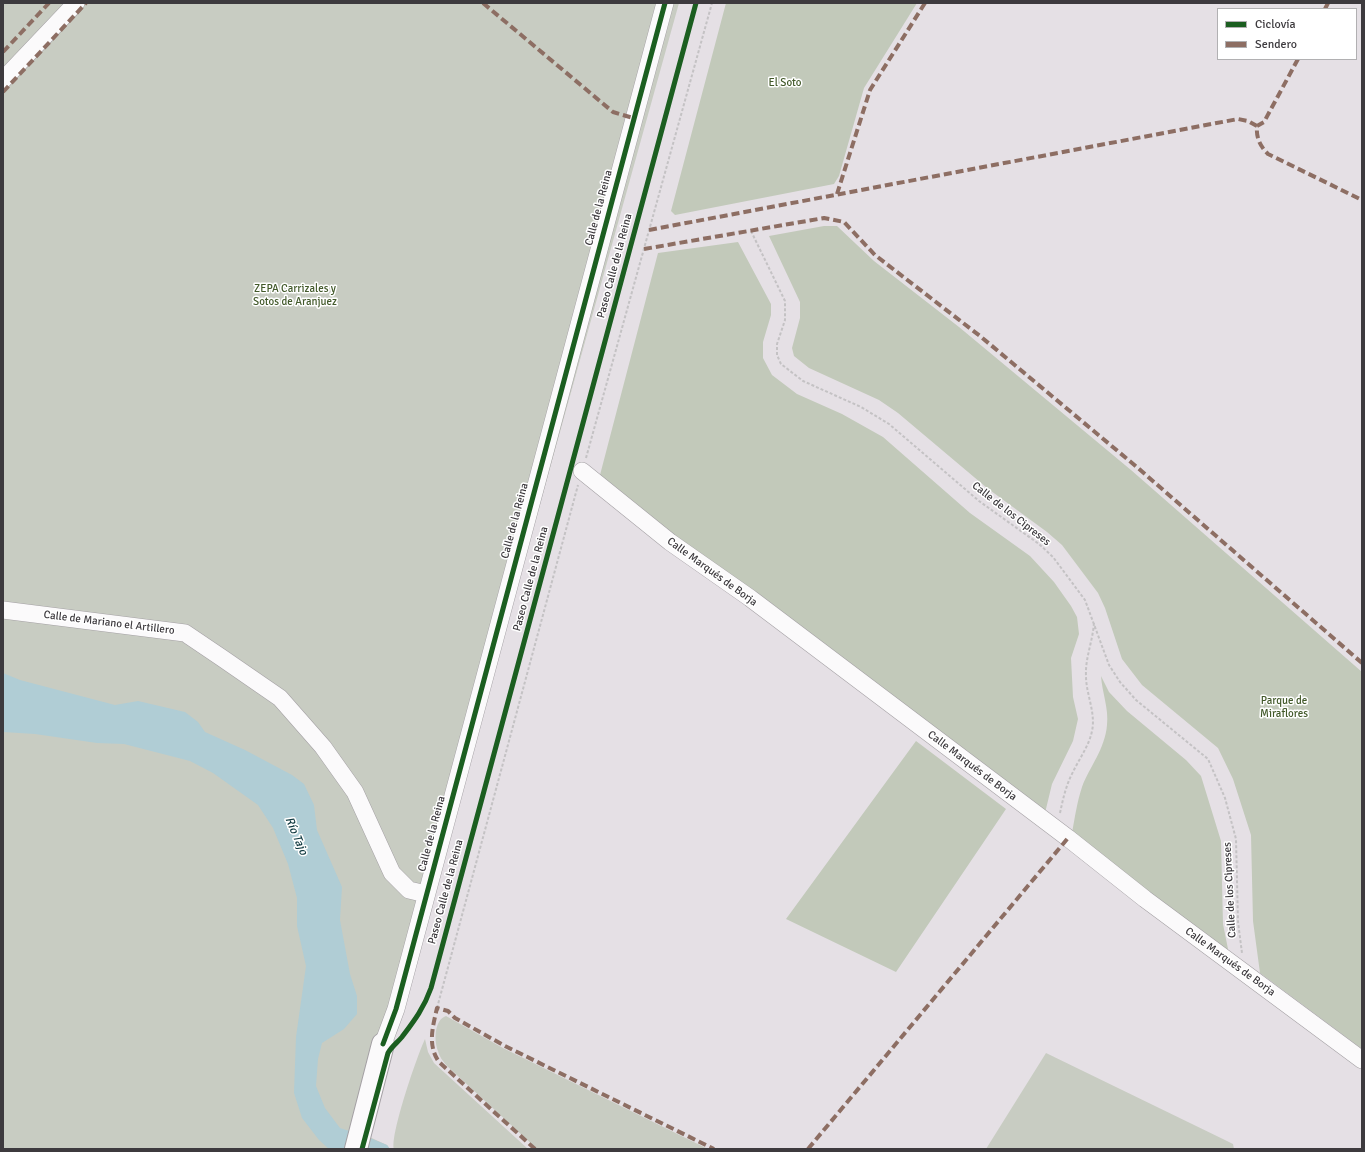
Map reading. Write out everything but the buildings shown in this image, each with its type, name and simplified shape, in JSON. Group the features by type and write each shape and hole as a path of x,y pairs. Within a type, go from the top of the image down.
{"main road":[{"path":"356,1149 384,1044"}],"street":[{"path":"3,80 76,3"},
{"name":"Calle de la Reina","path":"384,1044 396,1009 665,3"},
{"name":"Calle Marqués de Borja","path":"582,471 670,542 750,598 1056,829 1145,899 1362,1060"},
{"name":"Calle de Mariano el Artillero","path":"3,610 185,633 280,698 323,747 355,792 392,873 409,890 426,894"}],"path":[{"path":"437,1008 582,471 712,3"},
{"path":"1056,829 1067,786 1088,744 1092,730 1093,719 1087,694 1086,661 1093,635 1094,621"}],"green space":[{"name":"ZEPA Carrizales y Sotos de Aranjuez","path":"3,3 679,3 365,1135 387,1145 390,1149 3,1149"},
{"name":"El Soto","path":"726,3 917,3 864,88 839,176 834,184 675,215 671,211"},
{"name":"Parque de Miraflores","path":"824,226 837,226 874,261 959,327 1131,470 1362,672 1362,1049 1260,973 1253,921 1251,835 1233,779 1218,748 1142,685 1122,659 1105,608 1098,593 1062,545 1047,532 987,488 898,413 879,400 809,368 794,356 792,348 800,318 800,302 769,236"},
{"path":"738,242 771,304 771,315 763,342 763,358 772,375 797,394 842,414 883,437 970,513 1030,556 1054,582 1077,617 1079,634 1071,658 1073,697 1078,719 1073,741 1052,784 1045,813 675,538 600,475 658,253"},
{"path":"1101,676 1109,692 1127,711 1186,760 1201,776 1221,841 1223,924 1229,954 1072,833 1077,804 1082,787 1106,734 1107,713"},
{"path":"916,741 1006,809 896,972 786,919"},
{"path":"446,1016 503,1048 708,1149 537,1149 442,1060 437,1047 436,1031 439,1022"},
{"path":"425,1039 428,1052 434,1063 528,1149 394,1149 396,1128 400,1113 416,1061"},
{"path":"1046,1053 1233,1144 1234,1149 986,1149"}],"water":[{"name":"Río Tajo","path":"3,673 20,680 115,705 138,701 185,712 198,722 205,732 245,750 292,775 304,784 314,805 317,830 342,887 340,920 350,974 357,996 357,1014 344,1029 322,1043 318,1059 316,1086 325,1108 340,1128 387,1145 390,1149 329,1149 319,1140 302,1118 294,1093 296,1037 306,966 297,926 297,898 288,864 273,828 258,805 213,773 190,761 124,744 97,743 35,734 3,732"}],"marked path":[{"path":"3,52 49,3"},
{"path":"3,92 86,3"},
{"path":"483,3 613,112 633,118"},
{"path":"837,194 870,90 925,3"},
{"path":"1326,8 1328,3"},
{"path":"1297,60 1264,122 1257,126 1259,142 1268,154 1362,200"},
{"path":"649,230 1238,119 1248,121 1257,126"},
{"path":"644,249 824,218 844,222 875,255 980,336 1138,468 1362,663"},
{"path":"808,1149 1068,838"},
{"path":"535,1149 439,1062 435,1056 432,1042 437,1008 448,1011 455,1018 505,1046 714,1149"}],"cycle path":[{"path":"383,1044 396,1009 665,3"},
{"name":"Paseo Calle de la Reina","path":"362,1149 388,1053 415,1020 431,988 696,3"}]}
